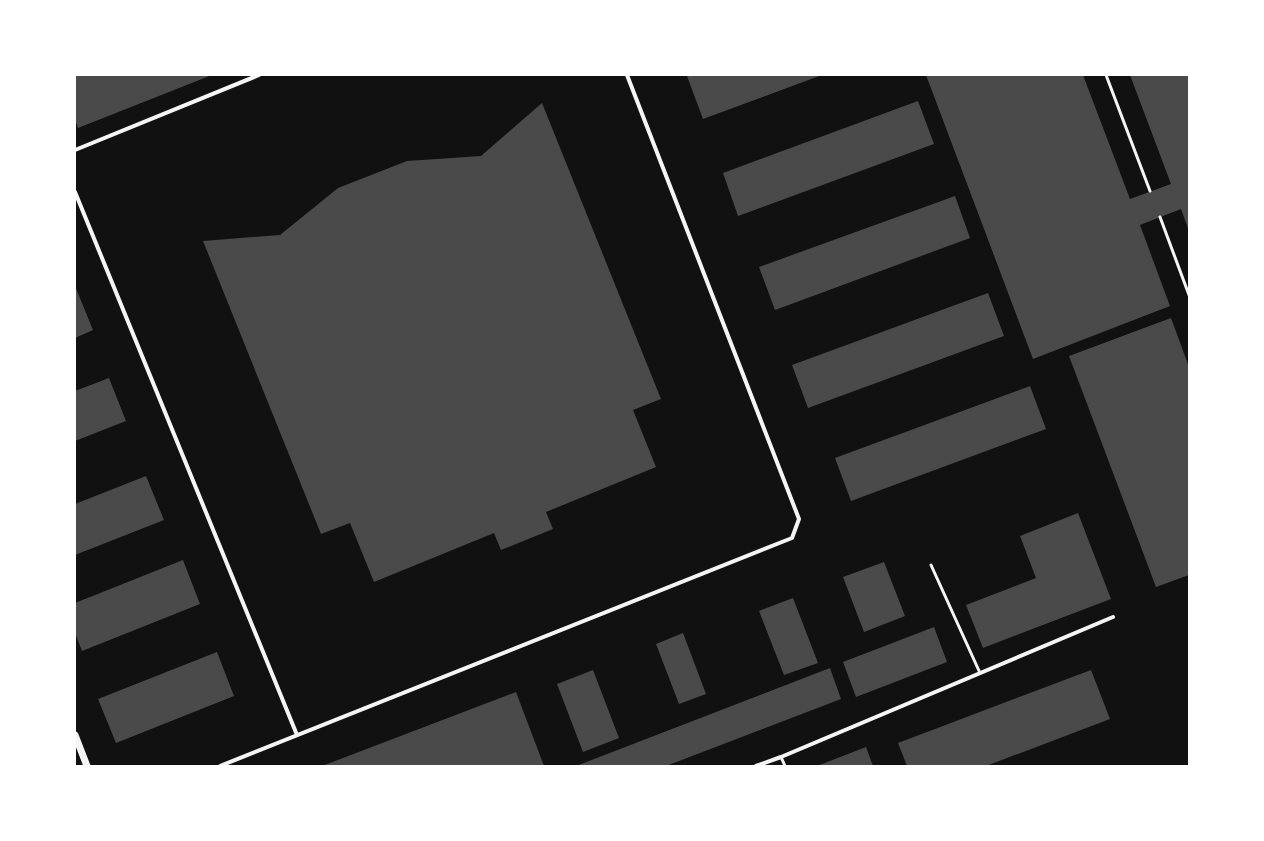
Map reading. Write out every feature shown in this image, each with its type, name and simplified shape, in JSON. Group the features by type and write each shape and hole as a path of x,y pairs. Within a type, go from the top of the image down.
{"street":[{"path":"75,150 260,75"},
{"path":"220,766 792,538 799,518 627,75"},
{"path":"75,192 297,735"},
{"path":"756,766 781,757 1113,617"},
{"path":"75,735 87,766"}],"lane":[{"path":"1106,75 1150,191"},
{"path":"1160,217 1189,295"},
{"path":"931,565 980,673"},
{"path":"781,757 785,766"}],"building":[{"path":"75,75 212,75 78,128 75,120"},
{"path":"822,75 703,119 687,76"},
{"path":"926,75 1083,75 1130,199 1171,184 1130,75 1189,75 1189,231 1181,209 1140,225 1170,306 1033,359"},
{"path":"918,101 934,144 738,216 723,173"},
{"path":"542,103 661,399 633,410 656,467 546,512 553,529 501,550 494,533 374,582 350,523 321,534 203,241 280,235 338,188 407,161 481,156"},
{"path":"955,196 970,238 775,310 759,267"},
{"path":"75,286 93,330 75,338"},
{"path":"988,293 1004,336 808,408 792,365"},
{"path":"1171,318 1189,367 1189,575 1156,587 1069,356"},
{"path":"109,378 126,421 75,441 75,391"},
{"path":"1030,386 1046,429 851,501 835,458"},
{"path":"146,476 164,520 75,555 75,504"},
{"path":"1078,513 1111,599 983,648 966,605 1036,578 1020,536"},
{"path":"183,560 200,604 82,651 75,633 75,603"},
{"path":"884,562 905,616 864,632 843,577"},
{"path":"793,598 818,663 784,675 759,611"},
{"path":"934,627 947,662 856,697 843,662"},
{"path":"683,633 706,694 679,704 656,644"},
{"path":"217,652 234,696 116,743 98,699"},
{"path":"830,668 841,699 666,766 576,766"},
{"path":"593,670 619,738 583,752 557,684"},
{"path":"1091,670 1110,719 986,766 907,766 898,743"},
{"path":"516,692 544,766 322,766"},
{"path":"866,747 873,766 817,766"}]}
